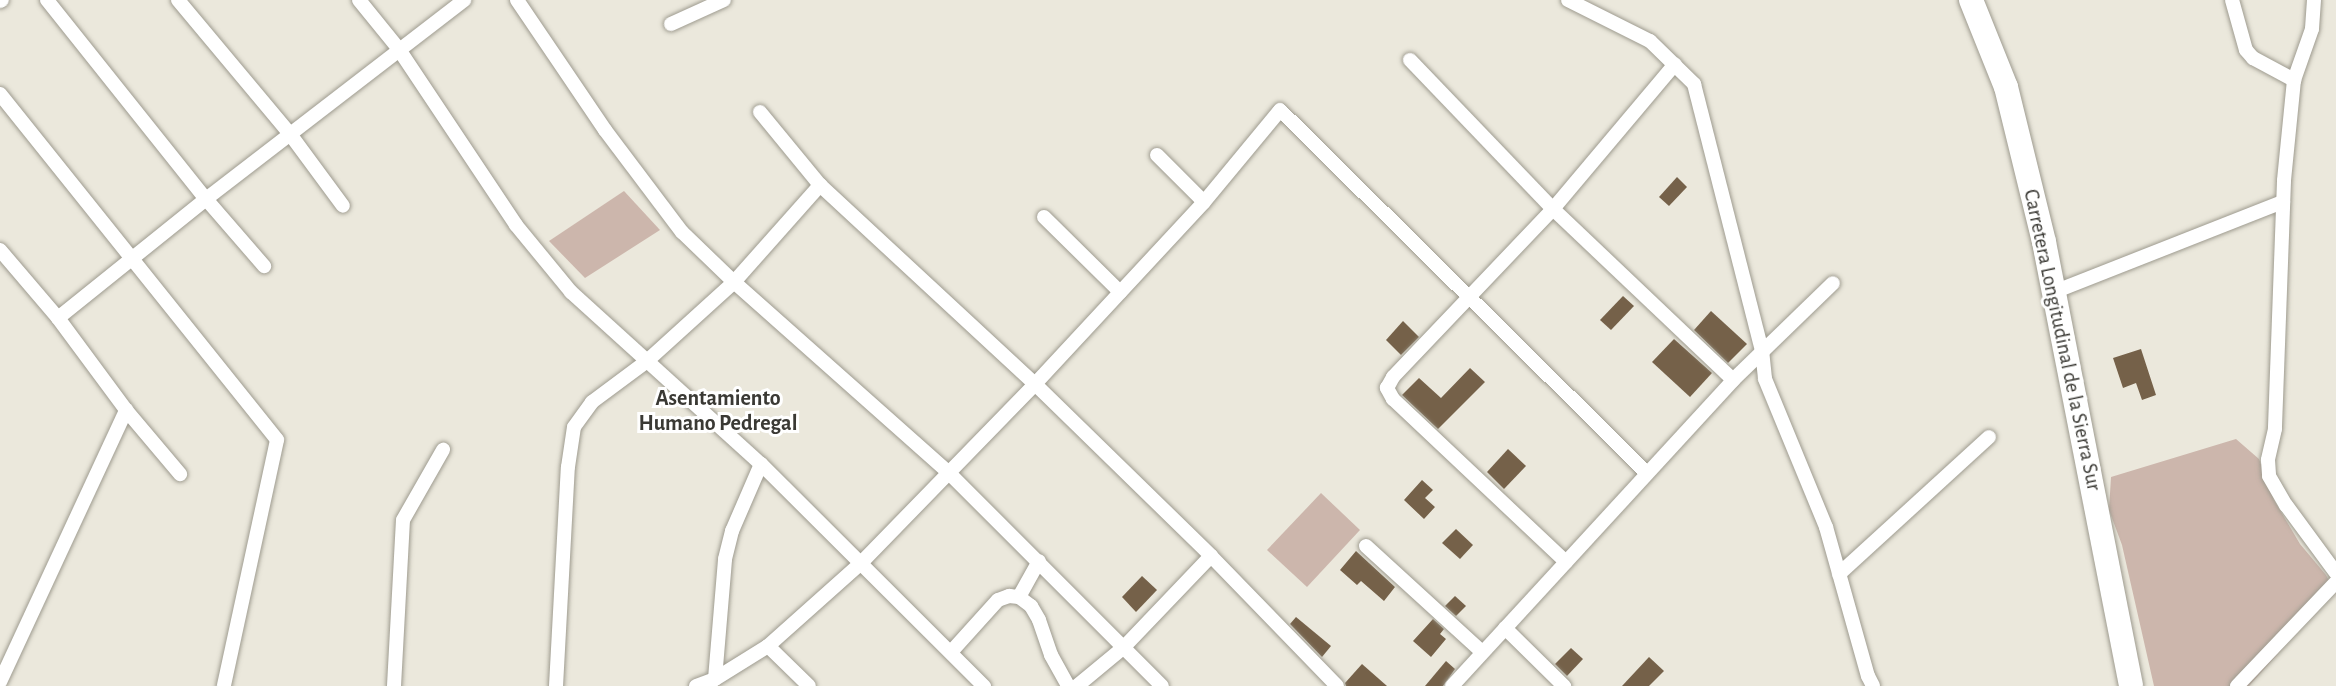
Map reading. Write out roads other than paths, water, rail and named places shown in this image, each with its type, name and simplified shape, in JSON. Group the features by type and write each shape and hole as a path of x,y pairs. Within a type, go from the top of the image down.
{"highway":[{"name":"Carretera Longitudinal de la Sierra Sur","path":"1971,0 2006,87 2054,292 2131,686"}],"street":[{"path":"47,0 206,199 264,266"},
{"path":"178,0 290,134 343,206"},
{"path":"359,0 398,48 516,225 571,292 761,464 984,686"},
{"path":"58,318 398,48 464,0"},
{"path":"517,0 605,130 675,222 734,282 949,473 1162,686"},
{"path":"671,24 724,0"},
{"path":"1568,0 1650,41 1694,84 1762,350 1772,400 1808,477 1826,527 1866,683"},
{"path":"2232,0 2246,50 2253,58 2294,80"},
{"path":"2314,0 2312,29 2294,80 2283,202 2275,429 2268,460 2269,476 2312,544 2336,573"},
{"path":"1410,60 1553,209 1732,380"},
{"path":"1566,562 1393,399 1387,388 1393,377 1553,209 1675,64"},
{"path":"0,94 277,440 224,686"},
{"path":"696,686 715,679 768,646 861,563 1035,384 1204,202 1280,110 1646,472"},
{"path":"760,112 820,185 1035,384 1211,556 1337,686"},
{"path":"1157,155 1204,202"},
{"path":"556,686 568,467 574,427 592,402 647,361 734,282 820,185"},
{"path":"2054,292 2283,202"},
{"path":"1044,217 1120,292"},
{"path":"0,250 58,318 126,410 180,474"},
{"path":"1452,686 1732,380 1833,283"},
{"path":"0,682 126,410"},
{"path":"1839,574 1989,437"},
{"path":"394,686 403,520 443,450"},
{"path":"715,679 725,559 732,531 761,464"},
{"path":"1366,546 1482,652"},
{"path":"1077,686 1124,647 1211,556"},
{"path":"1019,597 1039,561"},
{"path":"2237,686 2336,582"},
{"path":"951,652 998,600 1009,596 1019,597 1031,606 1039,620 1051,655 1068,686"},
{"path":"1505,628 1564,686"},
{"path":"768,646 809,686"}],"district":[{"name":"Asentamiento Humano Pedregal","path":"718,410"}]}
